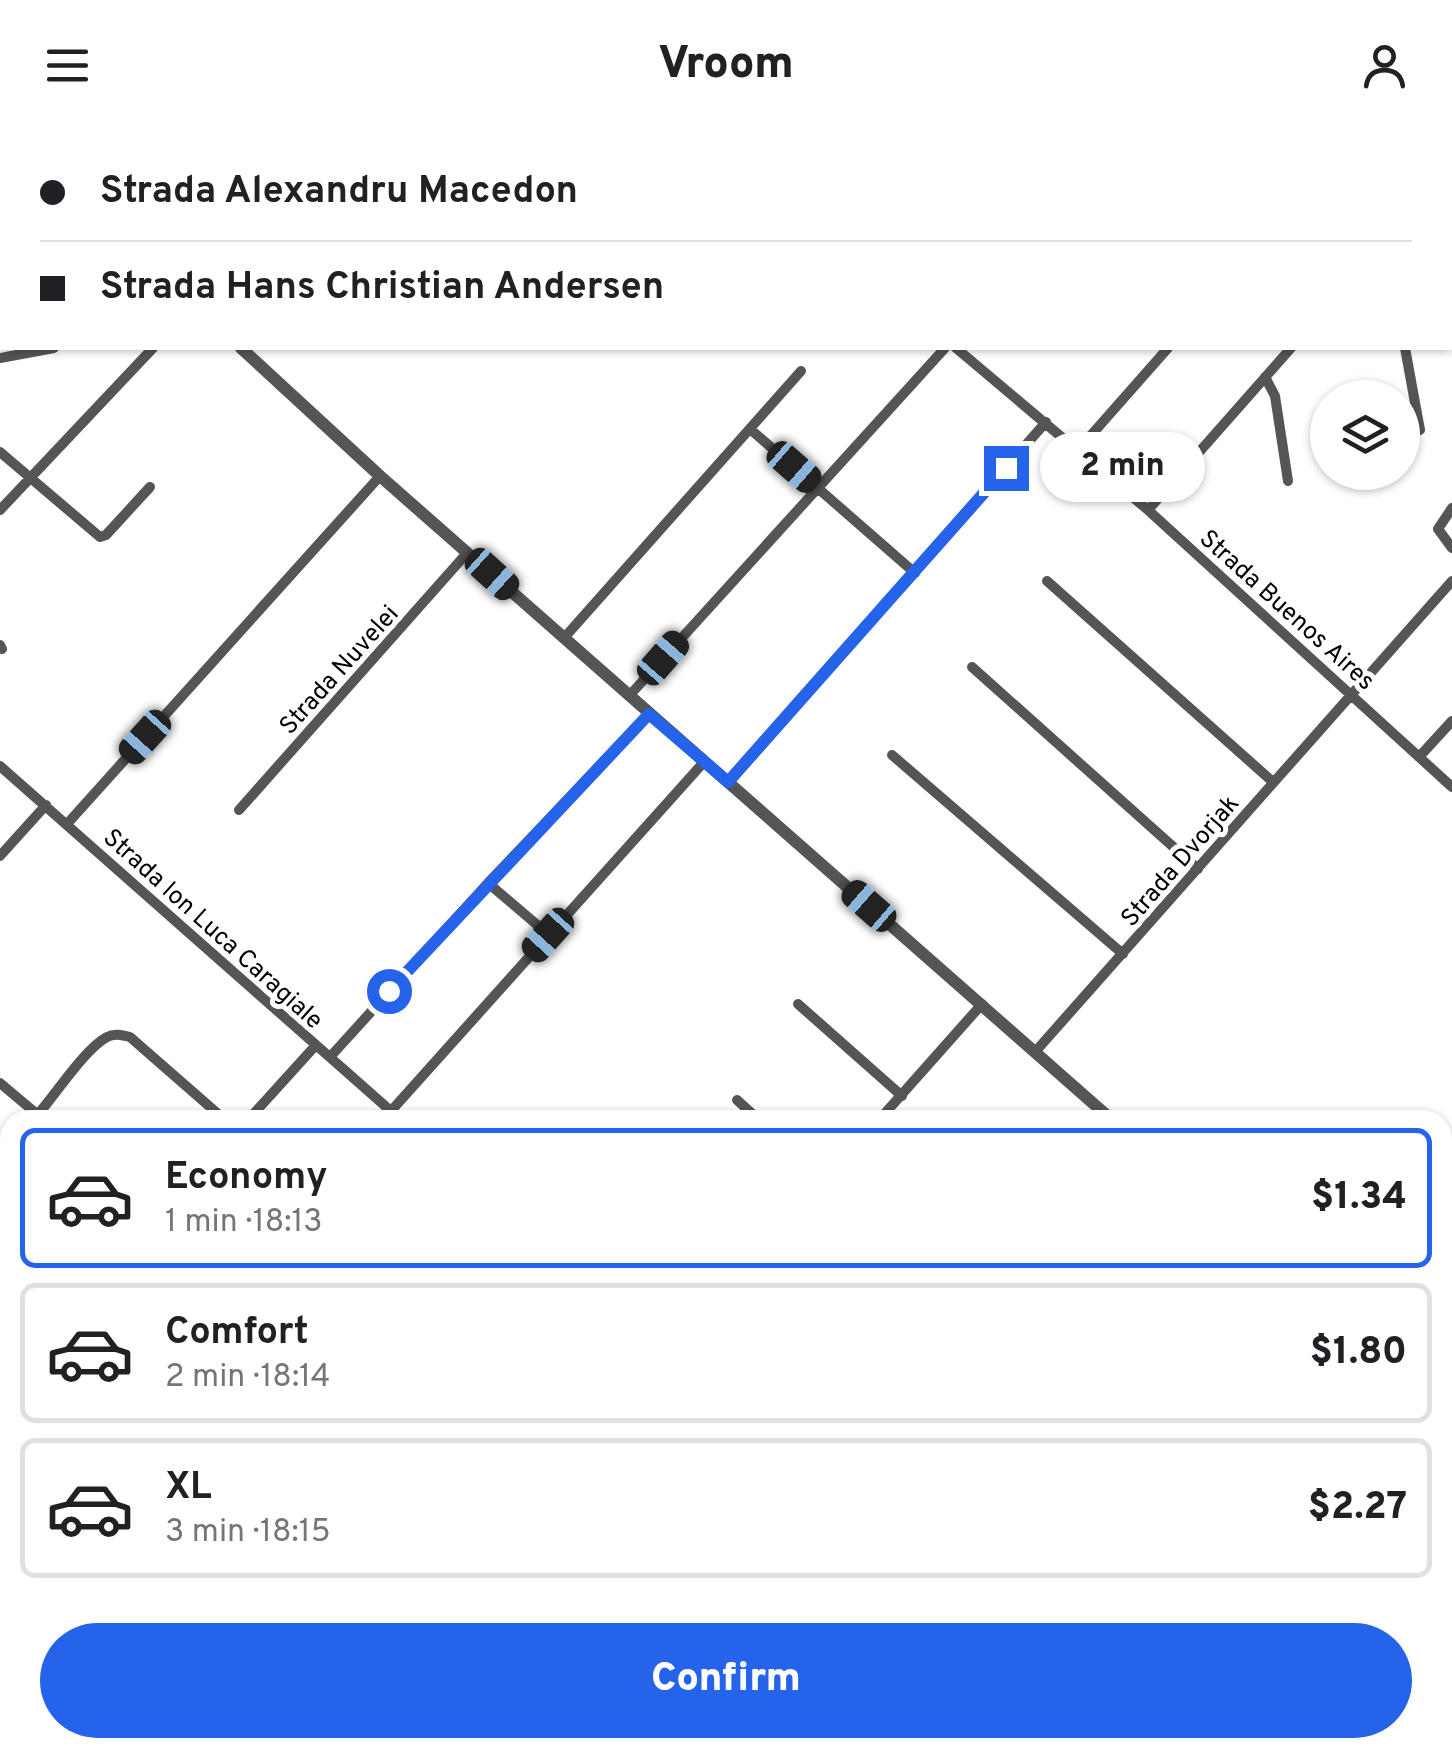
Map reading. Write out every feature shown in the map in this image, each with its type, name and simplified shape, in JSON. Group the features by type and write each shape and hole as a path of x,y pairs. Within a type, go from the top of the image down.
{"street":[{"path":"0,358 30,350"},
{"path":"0,510 151,350"},
{"path":"243,350 380,476 1101,1110"},
{"path":"629,696 942,350"},
{"name":"Strada Buenos Aires","path":"958,350 1148,510 1452,787"},
{"path":"1078,450 1166,350"},
{"path":"1148,510 1289,350"},
{"path":"1405,350 1411,380"},
{"path":"564,638 801,371"},
{"path":"1265,377 1274,396 1288,481"},
{"path":"728,782 1046,422"},
{"path":"750,429 915,572"},
{"path":"0,452 100,536 106,535 150,487"},
{"path":"67,824 380,476"},
{"path":"1452,508 1440,522 1440,536 1452,548"},
{"name":"Strada Nuvelei","path":"239,810 468,553"},
{"path":"1047,581 1273,782"},
{"name":"Strada Dvorjak","path":"1035,1052 1452,581"},
{"path":"972,667 1198,869"},
{"path":"330,1057 488,882 649,714"},
{"path":"1419,757 1452,720"},
{"path":"892,755 1123,954"},
{"path":"393,1110 704,762"},
{"name":"Strada Ion Luca Caragiale","path":"0,766 389,1110"},
{"path":"0,856 46,805"},
{"path":"488,882 548,935"},
{"path":"798,1004 902,1096"},
{"path":"889,1110 982,1004"},
{"path":"44,1110 88,1054 106,1037 118,1034 130,1037 213,1110"},
{"path":"257,1110 316,1045"},
{"path":"0,1083 29,1110"},
{"path":"737,1100 748,1110"}],"route":[{"path":"389,991 649,714 728,782 1006,468"}]}
